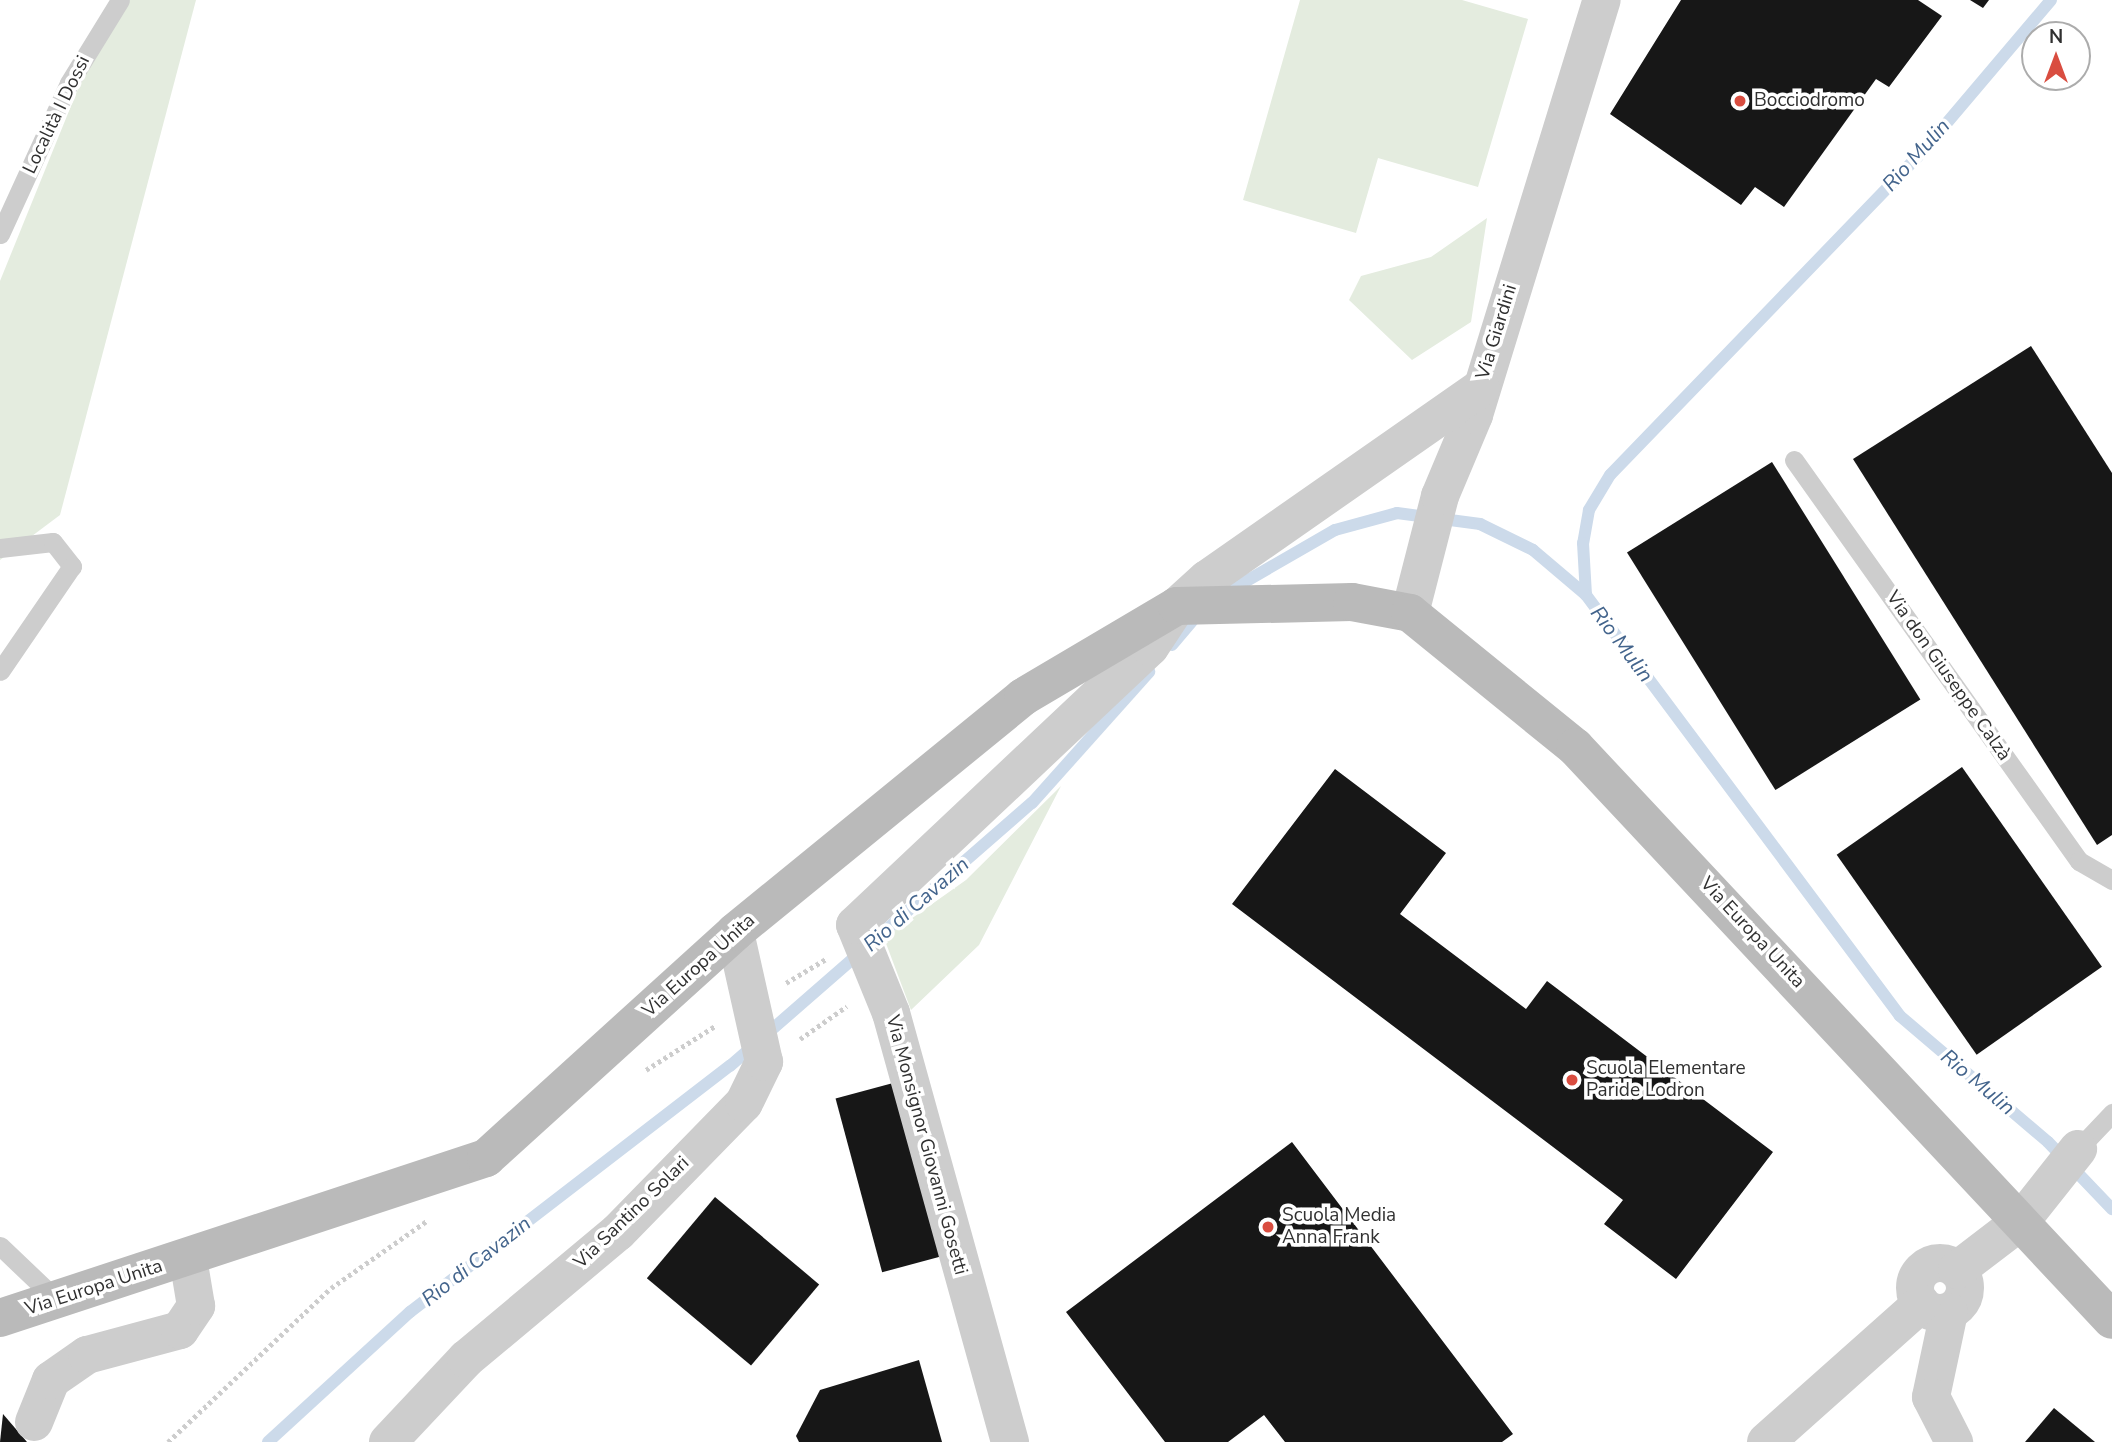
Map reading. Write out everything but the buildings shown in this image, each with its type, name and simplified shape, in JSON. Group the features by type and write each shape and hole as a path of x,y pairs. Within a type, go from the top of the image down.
{"main road":[{"name":"Via Europa Unita","path":"0,1318 58,1302 486,1158 735,932 1023,698 1177,606 1352,602 1410,613 1575,747 2112,1320"}],"street":[{"name":"Via Giardini","path":"1177,606 1481,387 1602,0"},
{"path":"1410,613 1440,496 1481,387"},
{"path":"858,932 1150,647 1177,606"},
{"name":"Via Santino Solari","path":"388,1442 466,1359 618,1231 744,1103 764,1062 735,932"},
{"name":"Via Monsignor Giovanni Gosetti","path":"858,932 877,986 891,1013 1010,1442"},
{"path":"1954,1442 1931,1397 1935,1308 1915,1285 1922,1271 1936,1263 1958,1270 2021,1220 2068,1161"},
{"name":"Via Europa Unita","path":"34,1422 51,1380 87,1356 180,1330 196,1306 188,1258"},
{"path":"1766,1442 1935,1308"}],"lane":[{"name":"Località I Dossi","path":"0,234 69,83 120,0"},
{"name":"Via don Giuseppe Calzà","path":"1794,460 2079,861 2112,880"},
{"path":"0,548 53,542 72,566 0,671"},
{"path":"2068,1161 2112,1113"},
{"path":"0,1246 58,1302"}],"path":[{"path":"751,1004 858,932"}],"shaded area":[{"path":"114,0 196,0 60,515 0,560 0,281"},
{"path":"1300,0 1462,0 1528,19 1478,187 1378,158 1356,233 1243,200"},
{"path":"1487,218 1471,322 1412,360 1349,300 1361,276 1431,257"},
{"path":"1061,786 979,945 911,1010 884,938 966,880"}],"waterway":[{"name":"Rio Mulin","path":"2051,0 1923,151 1610,475 1589,510 1583,543 1586,595 1900,1016 2048,1142 2112,1209"},
{"name":"Rio di Cavazin","path":"1224,594 1335,530 1397,513 1480,524 1533,550 1586,595"},
{"name":"Rio di Cavazin","path":"1172,645 1199,613"},
{"name":"Rio di Cavazin","path":"268,1442 410,1312 730,1066 1032,803 1149,672"}],"place":[{"name":"Bocciodromo","path":"1740,101"},
{"name":"Scuola Elementare Paride Lodron","path":"1572,1080"},
{"name":"Scuola Media Anna Frank","path":"1268,1227"}]}
